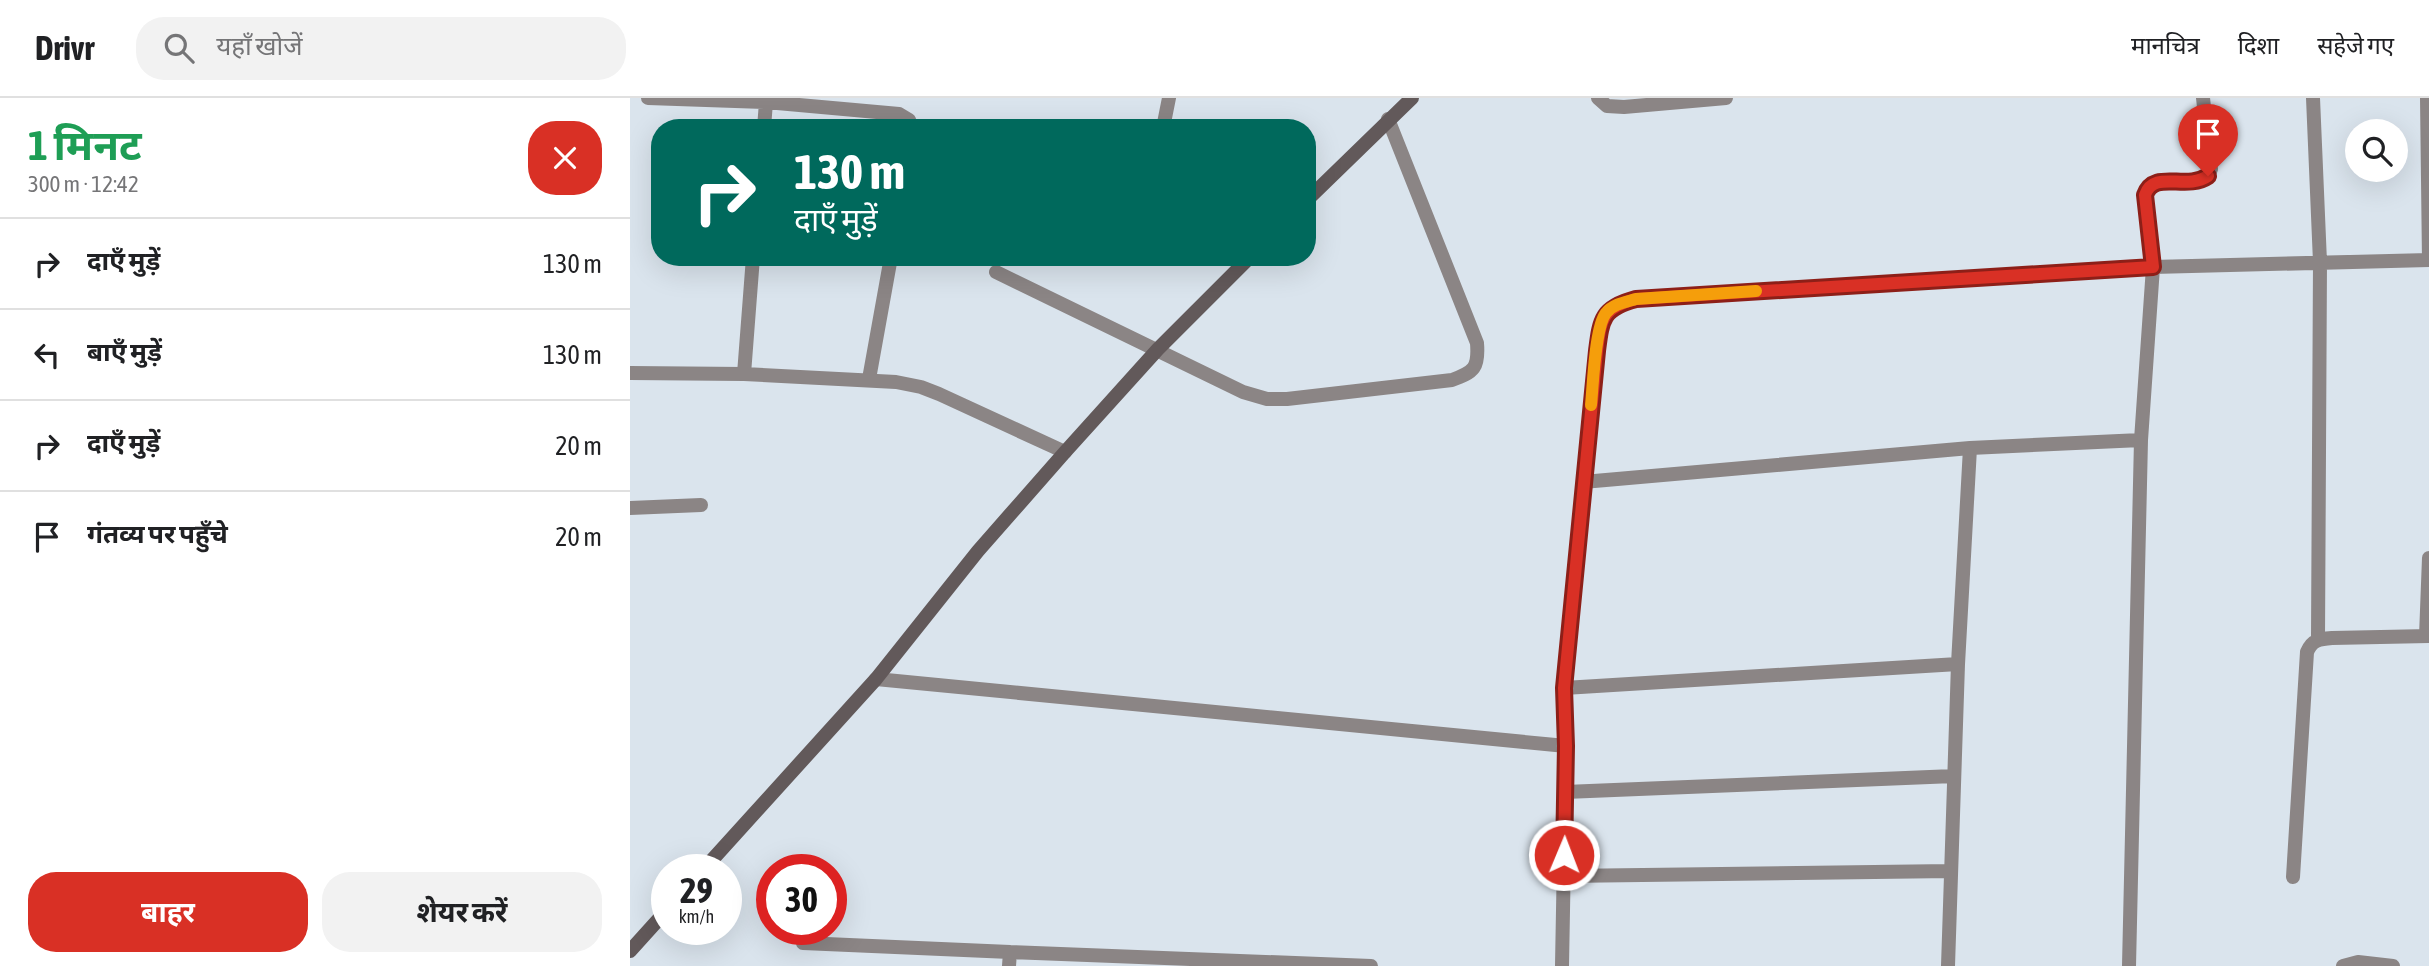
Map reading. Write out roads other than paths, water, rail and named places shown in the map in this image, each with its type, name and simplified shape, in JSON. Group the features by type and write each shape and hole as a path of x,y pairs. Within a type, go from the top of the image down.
{"street":[{"path":"648,98 766,102 899,114 907,119"},
{"path":"1165,119 1169,98"},
{"path":"1316,191 1412,98"},
{"path":"1598,98 1607,106 1624,107 1727,98"},
{"path":"2129,966 2141,440 2153,267 2145,195 2147,189 2159,181 2194,183 2208,176 2211,169 2203,98"},
{"path":"2313,98 2320,262 2318,639"},
{"path":"1562,966 1566,746 1564,688 1600,325 1606,313 1618,304 1636,299 2153,267 2429,260 2427,98"},
{"path":"765,119 766,102"},
{"path":"996,272 1243,392 1267,398 1287,399 1452,380 1469,374 1478,357 1477,343 1388,119"},
{"path":"744,374 752,266"},
{"path":"869,379 889,266"},
{"path":"717,854 876,679 978,551 1065,452 1158,349 1241,266"},
{"path":"630,373 869,379 920,387 1065,452"},
{"path":"1583,482 1970,448 2141,440"},
{"path":"1948,966 1958,664 1970,448"},
{"path":"630,508 701,505"},
{"path":"2293,877 2307,652 2310,644 2318,639 2427,636 2429,558"},
{"path":"1564,688 1958,664"},
{"path":"876,679 1566,746"},
{"path":"1565,792 1954,776"},
{"path":"1564,876 1951,871"},
{"path":"630,951 651,928"},
{"path":"829,945 1010,959 1371,966"},
{"path":"2343,966 2358,962 2393,966"}]}
